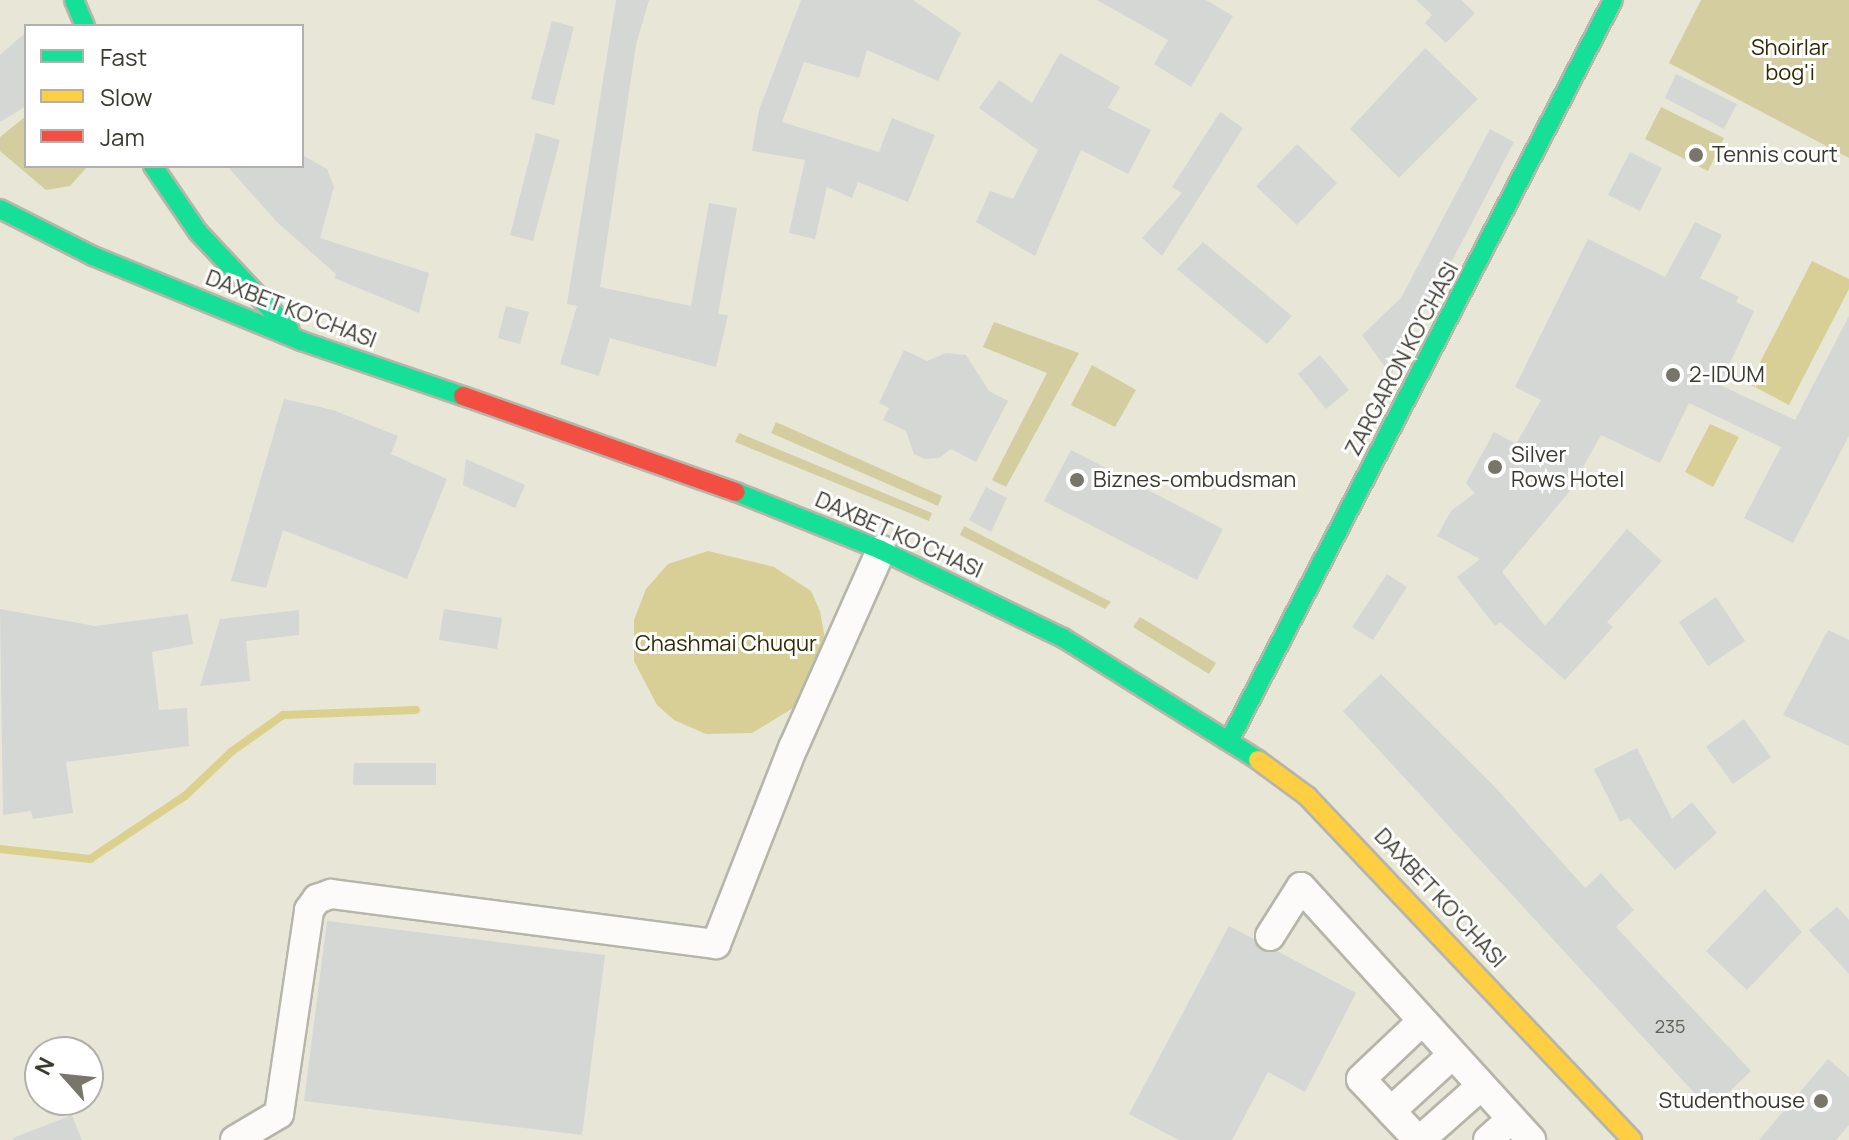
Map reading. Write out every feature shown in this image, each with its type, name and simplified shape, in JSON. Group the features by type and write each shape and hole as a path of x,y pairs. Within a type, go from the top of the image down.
{"main road":[{"path":"74,0 84,24"},
{"name":"ZARGARON KO'CHASI","path":"1230,739 1613,0"},
{"path":"154,168 198,232 301,341"},
{"name":"DAXBET KO'CHASI","path":"0,209 93,256 301,341 704,479 881,550 1063,638 1230,739 1307,796 1343,829 1632,1140"}],"street":[{"path":"235,1140 279,1114 309,910 317,899 331,894 716,944 793,748 881,550"},
{"path":"1270,936 1301,887 1420,1023 1531,1140"},
{"path":"1420,1023 1361,1079 1419,1140 1480,1087"},
{"path":"1391,1111 1451,1056"},
{"path":"1488,1140 1510,1120"}],"green space":[{"name":"Shoirlar bog'i","path":"1701,0 1849,0 1849,158 1669,63"},
{"name":"Tennis court","path":"1661,107 1724,138 1708,171 1645,139"},
{"path":"24,118 24,168 86,168 70,186 46,190 0,151 0,137"},
{"path":"1812,261 1849,279 1849,289 1789,405 1749,384"},
{"path":"994,322 1079,353 1006,487 992,480 1047,373 983,347"},
{"path":"1092,365 1136,390 1115,427 1071,405"},
{"path":"776,422 942,496 938,506 771,433"},
{"path":"1710,424 1739,437 1713,487 1685,472"},
{"path":"739,433 932,513 929,521 735,442"},
{"path":"964,526 1111,602 1105,609 960,535"},
{"name":"Chashmai Chuqur","path":"708,551 774,567 811,591 820,611 825,639 821,666 798,705 752,733 706,734 674,720 657,705 634,661 634,620 646,589 668,564"},
{"path":"1140,617 1216,663 1209,674 1133,627"}],"building":[{"path":"616,0 649,0 636,45 600,287 691,306 709,203 737,208 718,314 728,315 716,367 610,338 599,376 560,364 577,306 567,304"},
{"path":"801,0 913,0 961,33 938,81 867,50 859,78 804,62 782,122 879,152 892,118 935,135 908,202 858,182 852,198 827,187 815,239 789,233 805,160 752,151 759,110"},
{"path":"1097,0 1206,0 1233,16 1191,87 1154,64 1168,40"},
{"path":"1416,0 1461,0 1475,13 1446,43 1425,23 1432,15"},
{"path":"552,21 574,27 554,105 531,99"},
{"path":"24,34 24,107 0,122 0,55"},
{"path":"1425,48 1478,99 1399,178 1350,129"},
{"path":"1060,53 1120,87 1108,108 1151,130 1128,174 1081,150 1035,256 976,222 990,191 1013,199 1038,150 979,108 999,80 1032,103"},
{"path":"1676,74 1737,104 1724,129 1665,98"},
{"path":"1220,112 1243,128 1162,256 1142,238 1182,193 1172,187"},
{"path":"1490,129 1514,142 1426,311 1421,308 1395,356 1392,377 1362,335 1401,298"},
{"path":"536,133 560,140 533,241 510,235"},
{"path":"1297,144 1337,183 1297,225 1256,186"},
{"path":"1630,152 1662,168 1640,211 1608,195"},
{"path":"304,156 327,169 334,187 320,238 429,273 419,313 334,278 336,274 278,223 229,168 304,168"},
{"path":"1695,222 1722,235 1700,278 1739,297 1736,302 1754,311 1720,385 1795,420 1849,316 1849,436 1793,543 1744,518 1781,447 1689,403 1660,463 1601,435 1569,492 1502,572 1545,626 1627,529 1662,561 1607,622 1613,627 1565,680 1500,622 1495,626 1457,577 1480,559 1437,536 1451,511 1475,493 1466,483 1494,432 1516,444 1541,400 1515,387 1588,239 1665,277"},
{"path":"1203,242 1292,316 1267,344 1177,269"},
{"path":"506,306 529,312 520,344 498,338"},
{"path":"904,350 927,361 946,353 966,355 989,391 1008,401 976,462 951,449 939,458 925,459 914,454 906,431 883,420 889,408 879,403"},
{"path":"1320,355 1349,390 1326,409 1298,374"},
{"path":"284,399 333,410 398,436 391,454 447,479 407,579 283,530 266,588 231,581"},
{"path":"1071,450 1223,529 1197,580 1044,501"},
{"path":"466,459 525,485 515,508 463,485"},
{"path":"986,487 1007,498 991,532 969,520"},
{"path":"1387,574 1407,587 1373,640 1352,627"},
{"path":"1716,597 1745,641 1708,666 1679,622"},
{"path":"0,609 95,626 188,614 193,644 152,652 159,710 187,708 189,746 66,762 73,813 33,819 31,811 3,815"},
{"path":"444,609 502,618 497,649 439,640"},
{"path":"299,610 299,635 246,641 250,681 200,686 220,619"},
{"path":"1828,630 1849,640 1849,746 1783,715"},
{"path":"1381,674 1494,786 1585,888 1601,873 1634,910 1616,927 1751,1071 1710,1110 1343,711"},
{"path":"1744,719 1771,757 1733,784 1706,747"},
{"path":"1637,748 1672,819 1692,802 1717,833 1675,870 1629,818 1620,822 1594,769"},
{"path":"354,763 436,763 436,785 353,785"},
{"path":"1765,889 1802,932 1747,990 1706,951"},
{"path":"1837,907 1849,920 1849,974 1809,930"},
{"path":"327,921 605,955 582,1135 304,1101"},
{"path":"1229,926 1254,939 1262,951 1277,951 1356,993 1305,1092 1268,1072 1232,1140 1179,1140 1129,1114"},
{"name":"Studenthouse","path":"1828,1059 1849,1077 1849,1125 1836,1140 1759,1140"},
{"path":"72,1116 82,1140 13,1140"}],"waterway":[{"path":"0,849 90,859 185,796 231,752 283,715 416,710"}],"traffic: fast":[{"path":"74,0 84,24"},
{"path":"1230,739 1613,0"},
{"path":"154,168 198,232 290,330"},
{"path":"0,209 93,256 301,341 463,396"},
{"path":"736,492 881,550 1063,638 1258,760"}],"traffic: slow":[{"path":"1258,760 1307,796 1632,1140"}],"traffic: jam":[{"path":"463,396 736,492"}],"place":[{"name":"Tennis court","path":"1696,155"},
{"name":"2-IDUM","path":"1673,375"},
{"name":"Silver Rows Hotel","path":"1495,467"},
{"name":"Biznes-ombudsman","path":"1077,480"},
{"name":"Studenthouse","path":"1821,1101"}]}
